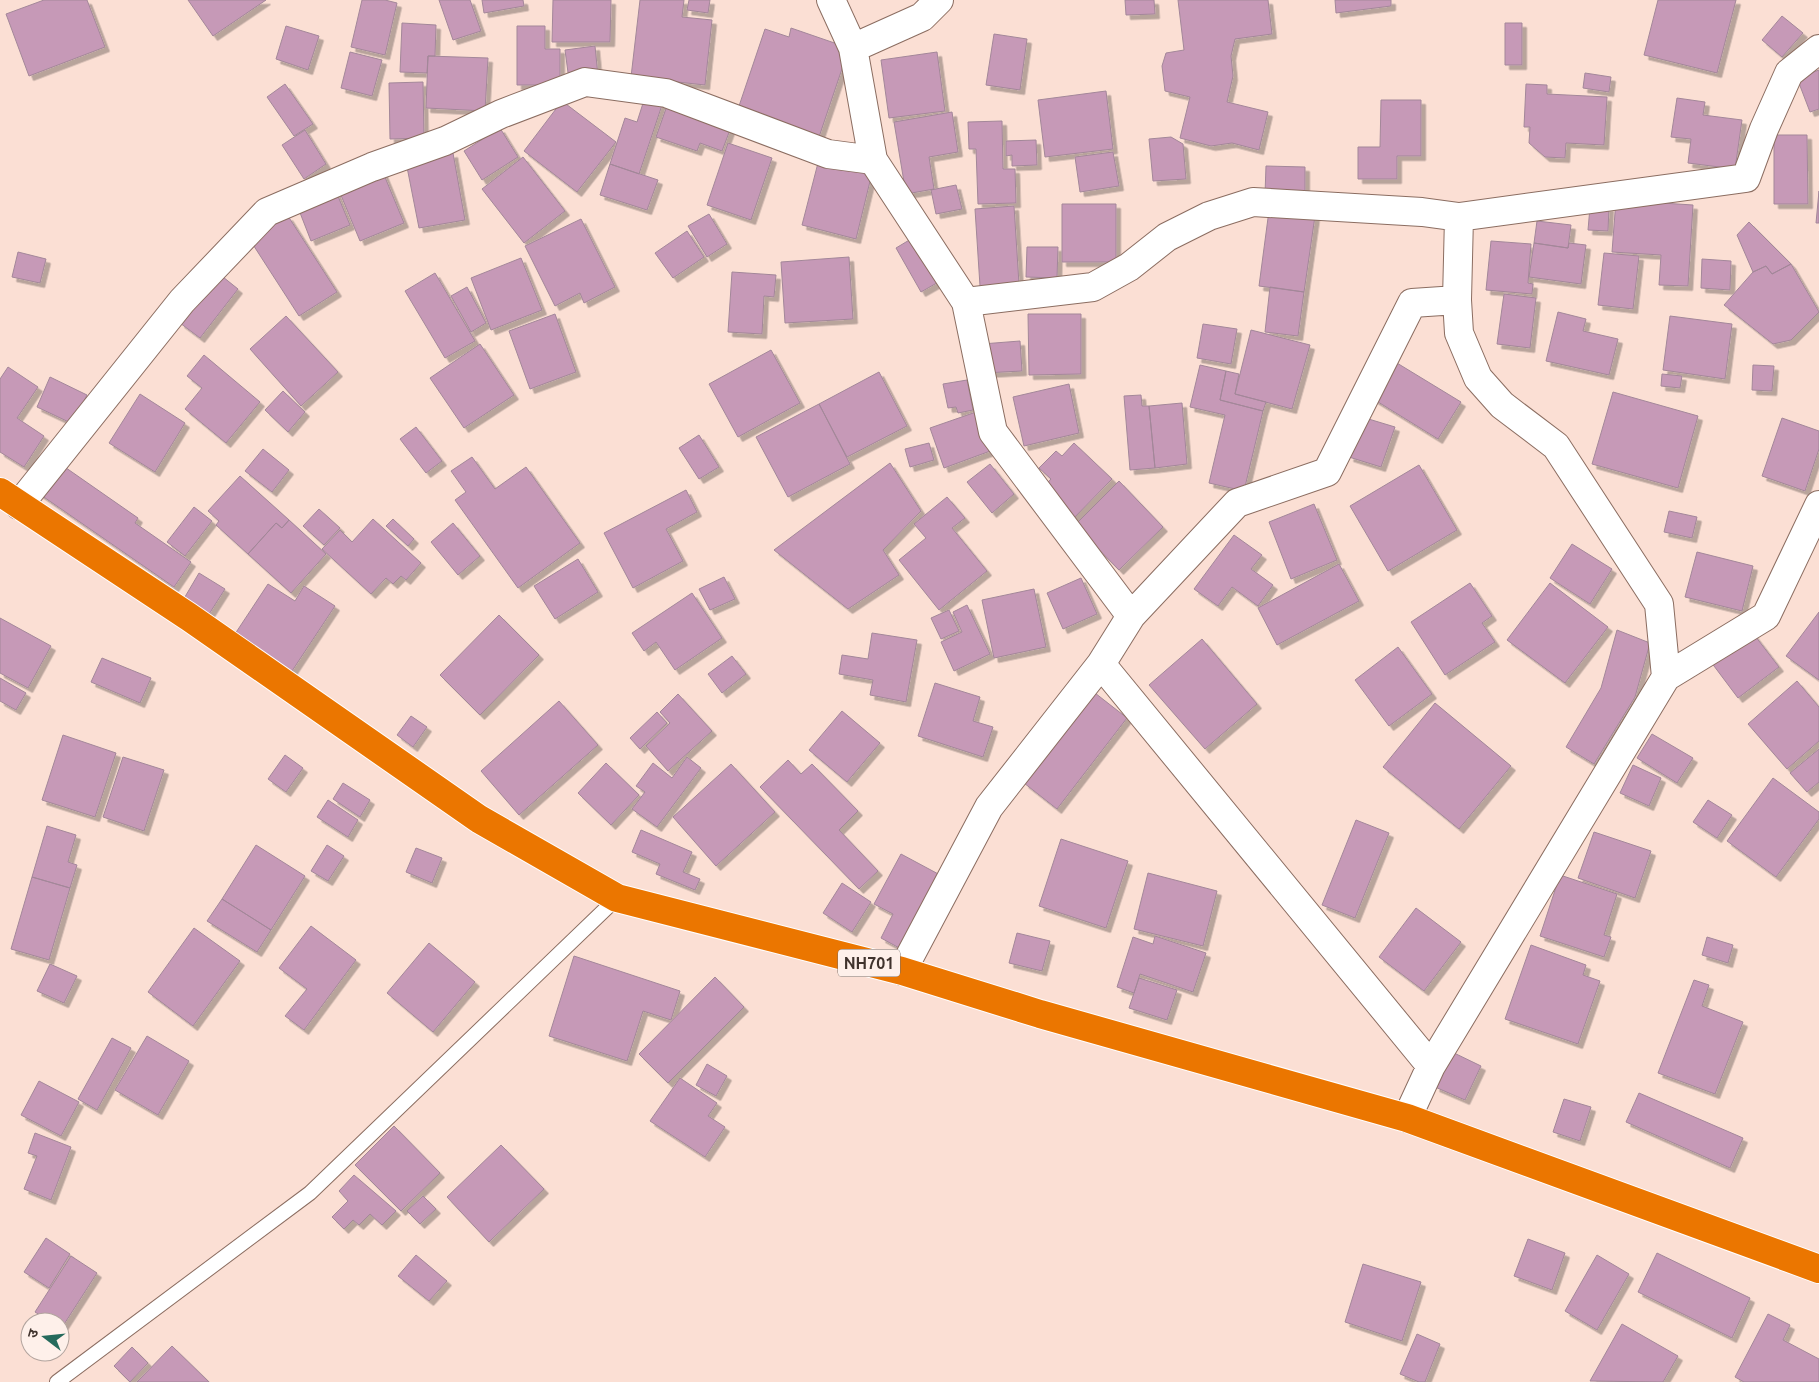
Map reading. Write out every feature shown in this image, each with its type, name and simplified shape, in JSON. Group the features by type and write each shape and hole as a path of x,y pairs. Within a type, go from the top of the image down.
{"highway":[{"name":"NH701","path":"10,498 190,617 479,819 617,898 902,971 1040,1014 1407,1118 1819,1269"}],"street":[{"path":"831,0 853,48 873,160 966,302 993,432 1131,616"},
{"path":"853,48 922,16 939,0"},
{"path":"966,302 1093,287 1129,267 1168,237 1209,216 1253,202 1422,212 1459,217 1746,178 1764,129 1789,73 1819,50"},
{"path":"10,498 182,300 266,212 372,168 445,141 501,114 586,82 666,93 828,154 873,160"},
{"path":"1459,217 1457,300 1459,333 1478,378 1502,404 1556,446 1659,604 1666,677"},
{"path":"902,971 989,807 1101,664 1131,616 1237,503 1327,472 1412,303 1457,300"},
{"path":"1407,1118 1431,1066 1666,677 1766,616 1819,505"},
{"path":"1101,664 1431,1066"}],"lane":[{"path":"57,1382 310,1194 617,898"}],"building":[{"path":"44,0 87,0 105,47 29,76 6,14"},
{"path":"188,0 266,0 213,36"},
{"path":"362,0 385,0 397,3 385,55 351,47"},
{"path":"439,0 470,0 481,31 453,40"},
{"path":"482,0 523,0 524,6 484,13"},
{"path":"553,0 611,0 610,42 552,42"},
{"path":"640,0 684,0 682,17 712,20 705,85 631,77"},
{"path":"689,0 710,0 708,13 687,10"},
{"path":"1125,0 1154,0 1155,14 1126,15"},
{"path":"1178,0 1268,0 1272,34 1235,39 1231,56 1233,76 1227,102 1268,112 1259,150 1232,143 1211,146 1180,138 1190,97 1165,91 1162,66 1166,53 1184,50"},
{"path":"1335,0 1391,0 1391,6 1336,13"},
{"path":"1658,0 1736,0 1717,73 1644,55"},
{"path":"1782,16 1803,33 1782,57 1762,40"},
{"path":"402,23 436,25 435,56 428,56 427,73 400,72"},
{"path":"1505,23 1522,23 1522,65 1505,65"},
{"path":"286,26 319,36 308,70 276,59"},
{"path":"517,26 545,26 545,49 560,49 560,85 517,85"},
{"path":"791,28 849,48 819,137 738,109 765,29 789,37"},
{"path":"994,34 1027,39 1020,90 986,85"},
{"path":"595,46 598,76 569,80 565,50"},
{"path":"350,52 382,60 372,96 341,88"},
{"path":"937,52 945,111 889,118 881,60"},
{"path":"428,56 488,58 485,111 426,108"},
{"path":"1819,70 1819,109 1810,112 1797,78"},
{"path":"1585,73 1611,77 1609,92 1583,88"},
{"path":"423,82 424,138 390,139 389,83"},
{"path":"285,84 313,124 294,136 267,97"},
{"path":"1526,84 1547,85 1547,94 1607,97 1604,145 1566,143 1565,158 1545,157 1529,143 1530,127 1524,127"},
{"path":"1106,91 1113,149 1045,157 1038,100"},
{"path":"645,97 663,102 639,174 610,164 625,118 637,122"},
{"path":"1677,98 1705,102 1703,115 1742,120 1735,169 1688,163 1691,139 1671,137"},
{"path":"669,100 733,122 722,151 700,143 697,151 656,137"},
{"path":"1381,100 1421,100 1421,156 1397,156 1397,179 1358,179 1358,147 1380,147"},
{"path":"562,101 616,142 577,192 524,151"},
{"path":"952,112 958,152 929,157 934,189 906,194 894,122"},
{"path":"1002,121 1003,169 1015,169 1016,203 978,204 976,149 969,149 968,122"},
{"path":"500,128 518,157 482,180 464,151"},
{"path":"305,130 326,164 304,179 282,145"},
{"path":"1774,135 1807,135 1808,204 1774,204"},
{"path":"1171,137 1183,144 1186,179 1153,181 1149,139"},
{"path":"1036,140 1037,165 1012,166 1012,155 1006,156 1006,141"},
{"path":"728,143 772,158 751,220 707,205"},
{"path":"1113,152 1119,186 1080,192 1075,157"},
{"path":"453,153 465,220 419,228 406,162"},
{"path":"523,157 565,211 524,243 482,189"},
{"path":"819,159 872,173 856,239 802,225"},
{"path":"610,164 658,180 647,210 600,195"},
{"path":"1266,166 1305,167 1305,195 1265,194"},
{"path":"382,170 404,223 360,241 338,188"},
{"path":"956,185 962,209 936,214 931,190"},
{"path":"335,189 350,225 311,241 297,205"},
{"path":"1819,191 1819,223 1816,223"},
{"path":"1616,200 1693,205 1688,286 1659,285 1661,255 1612,252"},
{"path":"1270,203 1316,209 1304,292 1259,286"},
{"path":"1062,204 1116,204 1116,262 1062,262"},
{"path":"1014,206 1019,284 980,286 975,209"},
{"path":"1590,207 1609,207 1608,231 1588,230"},
{"path":"709,214 727,244 707,257 688,226"},
{"path":"288,216 337,292 299,316 250,240"},
{"path":"581,219 615,287 584,303 580,293 555,306 525,246"},
{"path":"1537,221 1571,225 1568,248 1534,243"},
{"path":"1749,222 1791,264 1772,274 1766,266 1753,272 1737,235"},
{"path":"687,231 704,257 673,278 655,253"},
{"path":"916,236 942,280 921,292 896,248"},
{"path":"1491,241 1531,244 1528,283 1533,284 1532,294 1486,290"},
{"path":"1534,243 1568,248 1569,243 1586,245 1581,284 1529,277"},
{"path":"1027,247 1058,247 1057,278 1026,277"},
{"path":"18,252 46,259 40,283 12,277"},
{"path":"1604,253 1639,256 1633,309 1598,305"},
{"path":"849,257 853,319 785,323 781,262"},
{"path":"521,258 542,310 491,330 471,278"},
{"path":"1702,259 1731,261 1730,290 1701,288"},
{"path":"1791,264 1819,312 1791,340 1773,344 1724,305 1753,272 1766,266 1772,274"},
{"path":"732,272 776,275 774,297 764,296 762,334 728,332"},
{"path":"218,273 238,289 200,338 180,323"},
{"path":"435,273 475,341 445,358 405,291"},
{"path":"467,287 486,323 471,332 451,296"},
{"path":"1270,287 1304,292 1298,336 1265,332"},
{"path":"1504,294 1536,298 1530,348 1497,344"},
{"path":"1558,312 1586,319 1583,331 1618,339 1609,375 1546,361"},
{"path":"555,314 576,372 530,389 509,331"},
{"path":"1028,314 1081,314 1081,374 1029,375"},
{"path":"286,316 338,372 301,406 250,349"},
{"path":"1670,316 1732,324 1725,379 1663,370"},
{"path":"1203,324 1237,329 1231,364 1197,358"},
{"path":"1251,330 1310,345 1292,409 1235,394"},
{"path":"1020,341 1022,371 984,373 982,344"},
{"path":"480,344 514,395 464,428 430,378"},
{"path":"771,350 800,403 738,437 709,384"},
{"path":"204,355 260,402 226,443 185,409 202,388 187,376"},
{"path":"1392,360 1461,402 1438,439 1370,397"},
{"path":"1200,365 1226,371 1220,400 1263,411 1244,491 1209,483 1225,415 1190,407"},
{"path":"1753,365 1774,366 1772,391 1752,390"},
{"path":"8,367 38,387 17,418 44,436 24,467 0,452 0,379"},
{"path":"1226,371 1239,374 1235,394 1266,402 1263,411 1220,400"},
{"path":"879,372 907,426 847,457 819,404"},
{"path":"1662,374 1682,376 1680,388 1661,386"},
{"path":"50,377 87,395 73,424 37,407"},
{"path":"967,380 973,410 958,413 956,407 948,408 943,384"},
{"path":"1069,384 1079,433 1024,446 1013,397"},
{"path":"283,391 305,412 288,432 265,410"},
{"path":"1613,392 1698,416 1678,488 1592,464"},
{"path":"140,394 185,423 155,472 109,443"},
{"path":"1141,395 1142,406 1149,406 1155,468 1130,470 1124,396"},
{"path":"1182,403 1187,464 1155,468 1149,406"},
{"path":"819,404 850,464 788,497 756,437"},
{"path":"979,411 993,450 944,468 930,428"},
{"path":"1362,417 1395,427 1381,467 1349,457"},
{"path":"1782,418 1819,431 1819,449 1805,491 1762,476"},
{"path":"416,427 442,461 426,473 400,439"},
{"path":"699,435 719,467 699,479 679,448"},
{"path":"929,443 934,460 910,467 905,449"},
{"path":"1074,443 1112,479 1071,521 1040,491 1051,479 1039,468 1056,451 1062,456"},
{"path":"263,449 289,470 272,492 245,471"},
{"path":"472,457 495,489 526,467 580,543 518,588 455,500 466,492 451,471"},
{"path":"59,463 138,518 135,523 191,562 174,587 38,493"},
{"path":"890,463 921,511 883,550 899,575 848,609 774,550"},
{"path":"990,464 1014,494 992,513 967,482"},
{"path":"1419,465 1457,530 1388,571 1350,506"},
{"path":"240,476 289,520 282,528 276,523 248,554 216,525 219,521 208,511"},
{"path":"1119,481 1163,527 1119,570 1075,525"},
{"path":"686,490 697,512 666,529 683,561 633,588 604,533"},
{"path":"947,497 965,518 952,528 987,571 939,610 899,560 926,538 914,524"},
{"path":"1314,504 1337,560 1291,579 1269,522"},
{"path":"194,507 212,521 185,556 167,542"},
{"path":"319,509 340,528 324,545 303,526"},
{"path":"1669,511 1697,517 1692,538 1664,532"},
{"path":"373,519 421,563 406,580 401,576 393,584 386,578 371,594 322,549 340,530 352,542"},
{"path":"393,519 414,539 408,546 386,526"},
{"path":"289,520 326,554 291,593 248,554 276,523 282,528"},
{"path":"453,523 480,556 458,575 431,542"},
{"path":"1234,535 1262,555 1251,569 1273,585 1258,606 1232,587 1218,606 1194,589"},
{"path":"1572,544 1612,569 1590,604 1550,578"},
{"path":"1697,552 1753,566 1742,611 1685,597"},
{"path":"578,559 598,592 555,619 534,586"},
{"path":"1339,564 1359,601 1277,645 1258,608"},
{"path":"199,573 225,589 204,622 179,607"},
{"path":"724,577 735,599 710,610 699,589"},
{"path":"1081,578 1097,614 1063,629 1047,593"},
{"path":"1470,583 1492,616 1482,623 1495,642 1445,675 1411,622"},
{"path":"1550,583 1608,627 1565,683 1507,640"},
{"path":"268,584 295,601 304,586 335,606 288,677 231,640"},
{"path":"1034,589 1046,647 994,658 982,600"},
{"path":"692,593 722,638 675,670 656,642 644,651 632,633"},
{"path":"967,605 990,654 954,671 941,642 962,632 953,612"},
{"path":"949,610 959,631 941,639 931,618"},
{"path":"1819,612 1819,680 1786,656"},
{"path":"499,615 539,655 480,715 440,675"},
{"path":"0,618 51,646 28,688 0,673"},
{"path":"1617,630 1650,643 1635,697 1594,764 1566,747 1601,688"},
{"path":"1752,632 1779,667 1738,698 1711,662"},
{"path":"872,633 917,640 906,702 870,695 873,680 839,674 842,655 868,659"},
{"path":"1202,639 1257,704 1205,749 1149,685"},
{"path":"1398,647 1432,694 1389,726 1355,680"},
{"path":"732,656 746,674 722,693 708,674"},
{"path":"102,658 151,678 140,703 91,682"},
{"path":"0,678 26,693 16,710 0,701"},
{"path":"1797,681 1819,707 1819,741 1787,769 1748,724"},
{"path":"935,683 980,697 973,721 993,727 983,757 918,736"},
{"path":"1095,693 1127,718 1057,809 1024,783"},
{"path":"678,694 712,731 668,771 646,746 670,723 660,712"},
{"path":"559,701 598,745 519,815 481,771"},
{"path":"1435,703 1511,766 1459,829 1383,767"},
{"path":"842,711 880,743 847,782 809,750"},
{"path":"657,712 667,723 640,749 630,738"},
{"path":"411,716 427,727 413,747 397,735"},
{"path":"1652,734 1693,758 1677,783 1637,758"},
{"path":"63,735 116,753 95,817 42,800"},
{"path":"1819,749 1819,782 1807,792 1790,773"},
{"path":"285,755 303,768 286,792 268,779"},
{"path":"123,757 164,770 144,831 103,817"},
{"path":"687,757 701,768 657,827 632,809 645,792 636,786 653,763 672,778"},
{"path":"788,760 801,774 812,764 858,811 839,830 878,871 859,889 760,787"},
{"path":"606,763 639,795 611,825 578,793"},
{"path":"731,764 775,812 716,866 673,817"},
{"path":"1633,765 1661,778 1649,806 1620,793"},
{"path":"1773,778 1819,812 1819,819 1776,877 1727,841"},
{"path":"343,783 370,800 360,817 333,799"},
{"path":"328,800 358,820 348,837 317,817"},
{"path":"1708,800 1732,815 1717,838 1693,822"},
{"path":"1356,820 1389,833 1355,918 1322,905"},
{"path":"47,826 76,835 68,862 77,865 70,888 32,877"},
{"path":"641,830 692,852 683,872 700,879 695,890 656,874 660,864 632,852"},
{"path":"1594,832 1651,851 1635,898 1578,878"},
{"path":"1061,839 1128,861 1106,928 1039,906"},
{"path":"256,845 305,876 271,930 222,899"},
{"path":"327,845 344,856 328,881 311,871"},
{"path":"416,848 442,858 432,883 406,872"},
{"path":"901,854 942,876 903,950 881,938 893,914 874,904"},
{"path":"1148,873 1217,891 1203,946 1134,929"},
{"path":"1560,875 1617,894 1604,935 1611,937 1604,957 1540,936"},
{"path":"32,877 70,888 49,960 11,949"},
{"path":"842,883 871,902 852,932 823,913"},
{"path":"222,899 271,930 257,952 207,921"},
{"path":"1416,908 1461,942 1424,991 1379,957"},
{"path":"311,926 356,960 304,1030 285,1016 307,989 279,968"},
{"path":"194,928 240,961 193,1026 148,992"},
{"path":"1017,933 1050,941 1042,971 1009,963"},
{"path":"1155,936 1206,953 1193,992 1140,974 1134,993 1117,987 1133,937 1153,944"},
{"path":"1707,937 1733,945 1728,963 1702,955"},
{"path":"429,943 475,982 433,1032 387,993"},
{"path":"1531,945 1586,965 1583,975 1600,981 1578,1044 1505,1019"},
{"path":"574,956 680,991 671,1020 643,1011 627,1061 549,1036"},
{"path":"50,964 77,976 64,1003 37,991"},
{"path":"715,977 744,1007 668,1083 639,1054"},
{"path":"1139,978 1177,990 1167,1020 1129,1008"},
{"path":"1694,980 1709,985 1702,1006 1743,1022 1715,1094 1658,1073"},
{"path":"147,1036 189,1061 158,1115 115,1090"},
{"path":"112,1038 131,1048 97,1110 78,1099"},
{"path":"1452,1052 1481,1066 1465,1100 1435,1087"},
{"path":"707,1064 727,1076 716,1096 696,1085"},
{"path":"680,1078 717,1103 708,1116 725,1127 705,1157 650,1121"},
{"path":"39,1081 79,1102 61,1136 21,1115"},
{"path":"1639,1093 1743,1138 1730,1168 1626,1122"},
{"path":"1564,1099 1591,1107 1580,1141 1553,1132"},
{"path":"394,1126 440,1173 401,1211 355,1165"},
{"path":"35,1133 71,1147 51,1200 24,1189 37,1156 28,1153"},
{"path":"501,1145 544,1189 489,1242 447,1197"},
{"path":"354,1175 396,1211 382,1225 370,1214 359,1225 353,1220 344,1229 332,1217 348,1201 339,1191"},
{"path":"423,1196 436,1209 420,1224 407,1211"},
{"path":"46,1238 70,1254 49,1288 24,1272"},
{"path":"1528,1239 1565,1253 1552,1290 1514,1276"},
{"path":"1657,1253 1750,1298 1732,1338 1638,1292"},
{"path":"416,1255 447,1281 429,1301 398,1276"},
{"path":"1597,1255 1629,1274 1597,1330 1565,1311"},
{"path":"71,1256 97,1273 70,1315 70,1312 35,1312"},
{"path":"1363,1264 1421,1282 1402,1341 1345,1322"},
{"path":"1768,1314 1790,1325 1783,1340 1819,1359 1819,1382 1744,1382 1735,1377"},
{"path":"1622,1324 1678,1356 1663,1382 1590,1381"},
{"path":"1417,1334 1440,1344 1425,1382 1419,1382 1400,1374"},
{"path":"172,1346 209,1382 137,1382"},
{"path":"132,1347 148,1363 130,1382 114,1366"}]}
